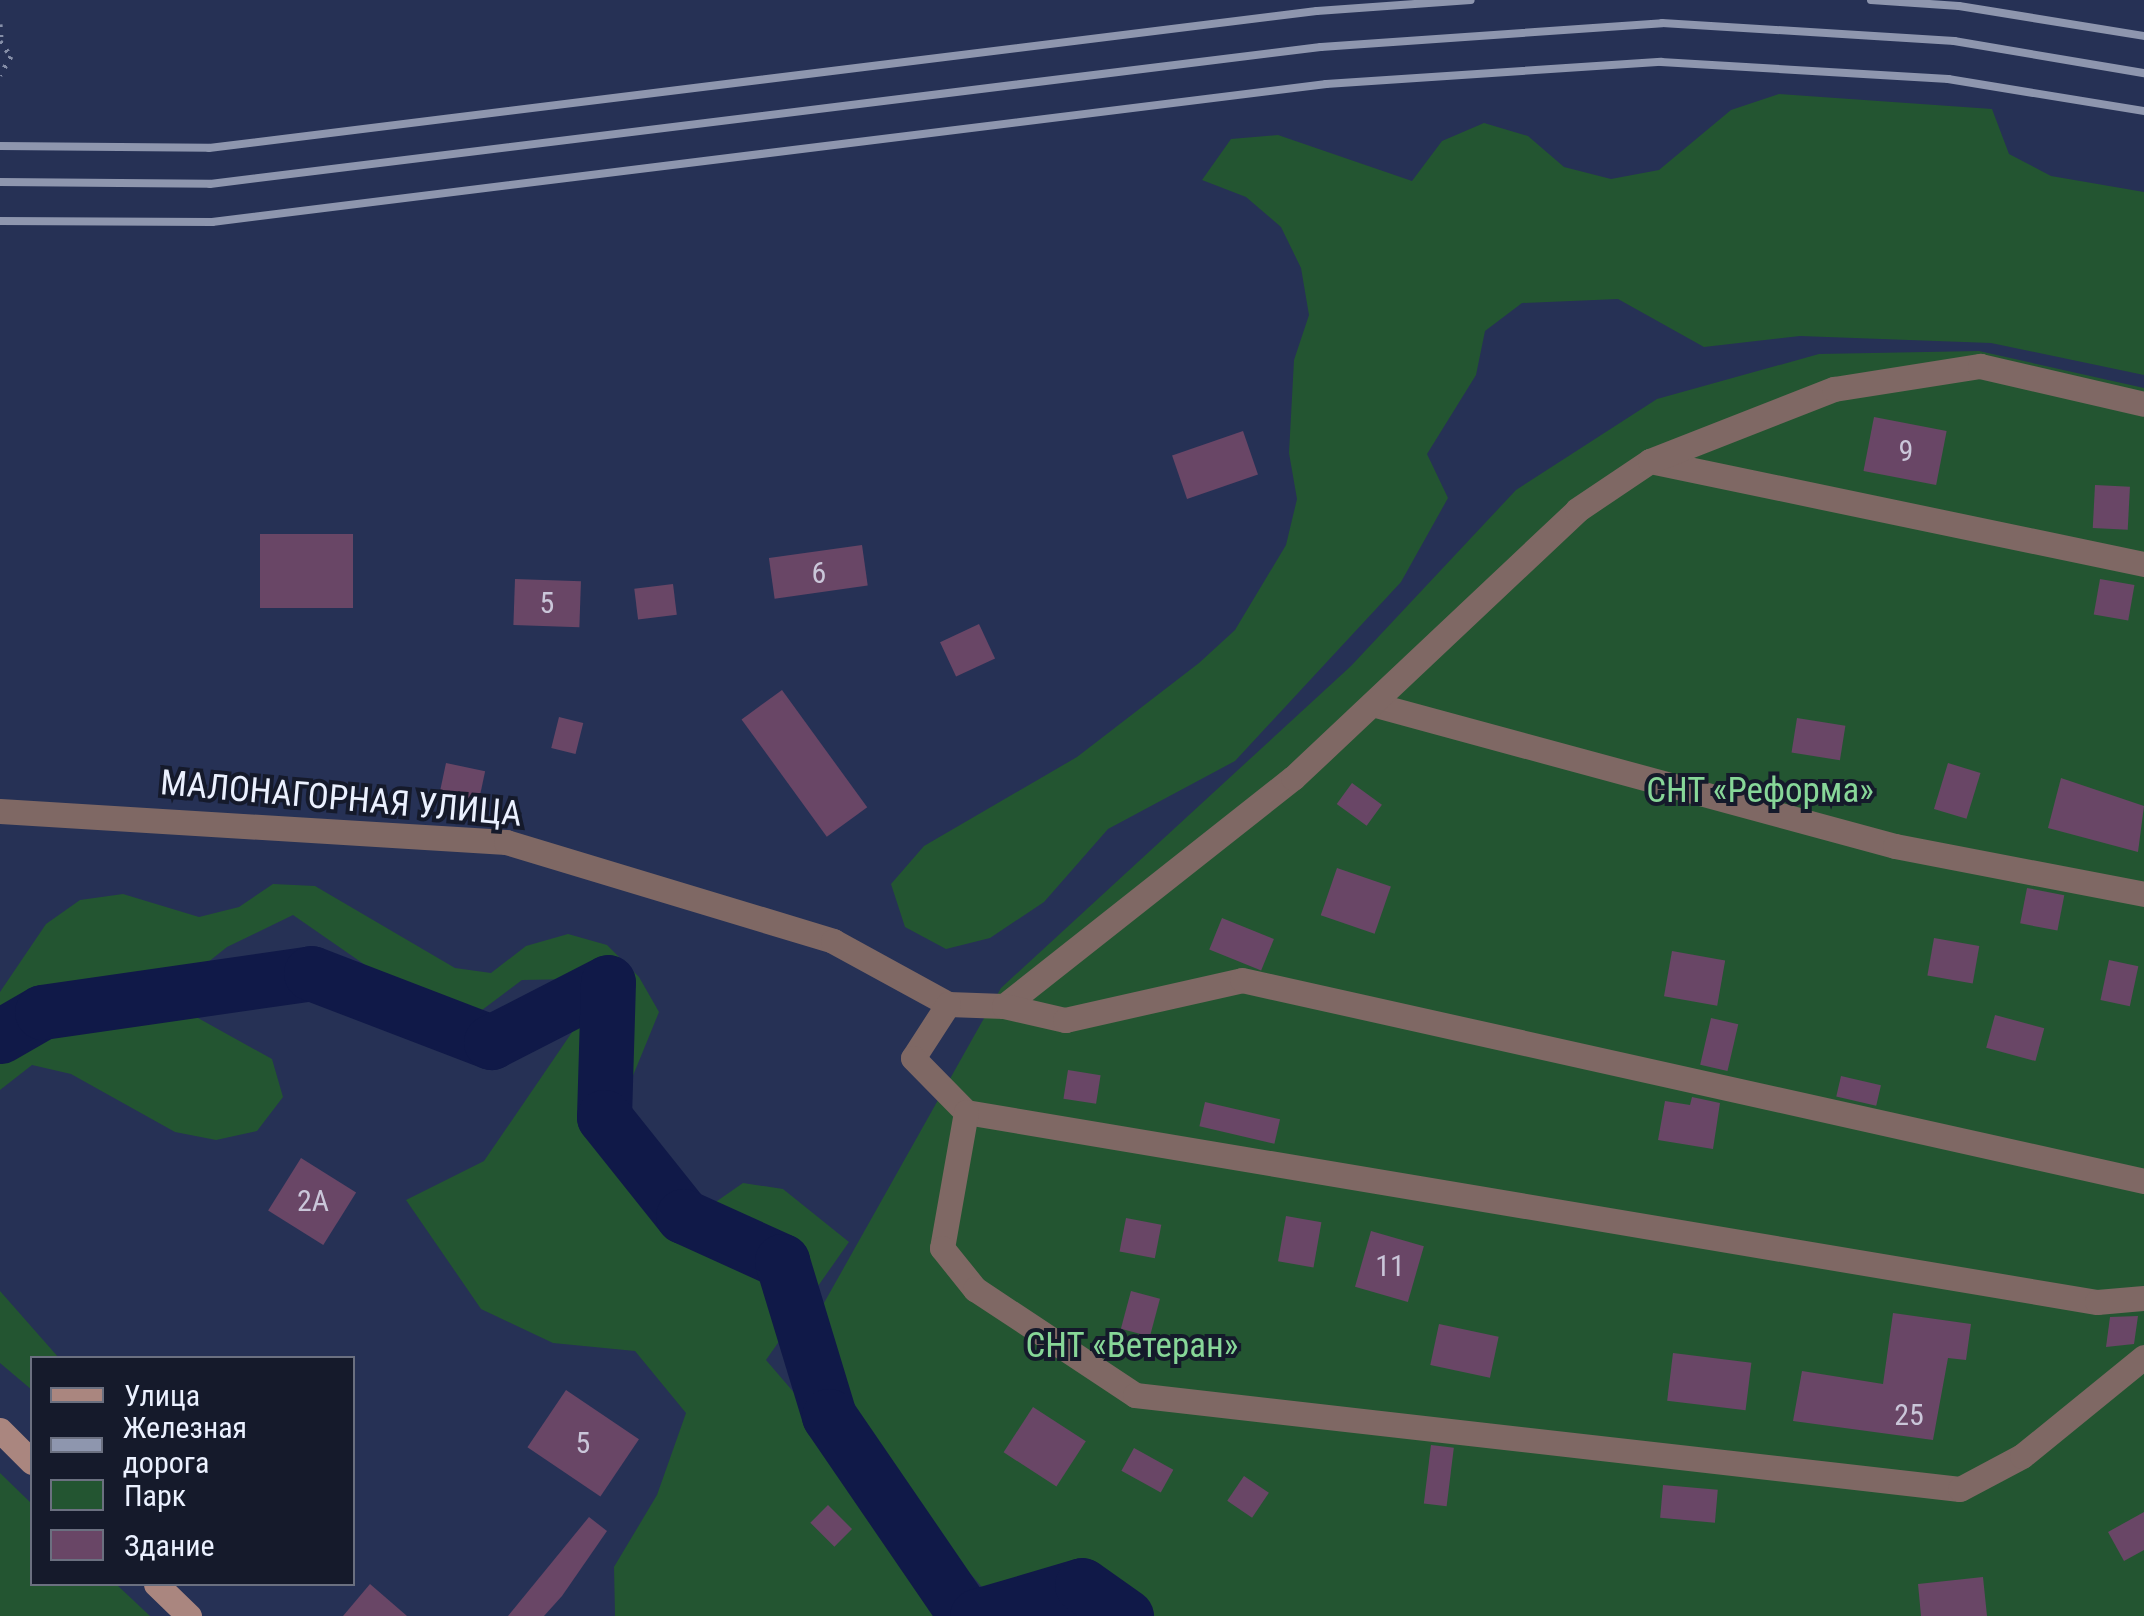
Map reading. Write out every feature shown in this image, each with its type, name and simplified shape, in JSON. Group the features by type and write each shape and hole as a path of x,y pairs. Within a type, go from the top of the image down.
{"main road":[{"path":"0,1430 30,1460"},
{"path":"158,1586 189,1616"}],"street":[{"path":"1004,1006 1293,778 1577,510 1650,461 1834,390 1980,366 2144,404"},
{"path":"1650,461 2144,564"},
{"path":"1372,704 1896,846 2144,894"},
{"name":"МАЛОНАГОРНАЯ УЛИЦА","path":"0,811 506,842 833,942 948,1004"},
{"path":"2144,1181 1242,980 1065,1020 1004,1006 948,1004 913,1058 966,1112 2097,1302 2144,1298"},
{"path":"966,1112 942,1248 975,1290 1135,1396 1960,1489 2022,1456 2144,1356"}],"path":[{"path":"0,24 0,41 11,56 0,75"}],"green space":[{"path":"1779,94 1992,109 2009,154 2051,176 2144,192 2144,375 1991,343 1800,336 1704,347 1618,299 1522,303 1485,331 1476,375 1427,454 1448,498 1401,582 1235,761 1108,829 1044,902 990,938 946,949 905,927 891,884 924,846 1077,757 1199,663 1235,630 1286,545 1297,499 1289,453 1294,360 1309,315 1301,268 1281,227 1246,197 1202,180 1231,139 1278,135 1412,181 1442,141 1484,123 1528,136 1564,167 1611,179 1659,170 1731,110"},
{"path":"1979,351 2144,388 2144,1616 1079,1616 982,1587 788,1367 1001,988 1351,666 1516,490 1657,399 1819,354"},
{"path":"273,884 315,886 455,968 491,973 526,946 568,934 607,945 639,977 659,1012 628,1088 636,1171 665,1204 707,1208 743,1183 783,1189 849,1242 766,1360 986,1616 615,1616 614,1567 657,1495 686,1413 635,1351 553,1343 481,1309 406,1200 484,1161 579,1022 576,979 522,980 474,1016 394,985 293,915 227,947 187,979 198,1018 272,1059 283,1097 257,1131 216,1140 175,1132 71,1074 32,1065 0,1090 0,992 46,924 80,900 123,894 199,917 239,907"},
{"path":"0,1291 57,1356 30,1356 30,1388 0,1363"},
{"path":"0,1473 30,1502 30,1586 118,1586 150,1616 0,1616"}],"building":[{"path":"1874,417 1947,431 1936,485 1864,471"},
{"path":"1243,431 1258,474 1187,499 1172,455"},
{"path":"2095,485 2130,487 2128,530 2093,528"},
{"path":"260,534 353,534 353,608 260,608"},
{"path":"862,545 868,586 775,599 769,558"},
{"path":"515,579 581,581 579,627 513,625"},
{"path":"2100,579 2134,585 2128,621 2094,614"},
{"path":"673,584 677,615 638,620 634,589"},
{"path":"979,624 995,658 956,677 940,642"},
{"path":"782,690 867,807 827,837 742,719"},
{"path":"559,717 583,723 576,754 551,748"},
{"path":"1797,718 1845,726 1840,760 1792,753"},
{"path":"446,763 485,771 478,805 439,796"},
{"path":"1948,763 1981,773 1966,819 1934,809"},
{"path":"2061,778 2144,806 2138,852 2048,828"},
{"path":"1352,783 1382,805 1367,826 1337,804"},
{"path":"1337,868 1391,887 1375,934 1321,915"},
{"path":"2027,888 2064,895 2057,931 2020,923"},
{"path":"1222,918 1274,939 1261,971 1209,950"},
{"path":"1934,938 1979,946 1973,983 1927,975"},
{"path":"1672,951 1725,960 1717,1006 1664,996"},
{"path":"2109,960 2138,966 2130,1006 2100,1000"},
{"path":"1995,1015 2044,1028 2035,1061 1986,1048"},
{"path":"1711,1018 1738,1024 1727,1071 1700,1065"},
{"path":"1068,1070 1101,1075 1096,1104 1063,1099"},
{"path":"1841,1076 1881,1085 1876,1106 1836,1096"},
{"path":"1692,1097 1720,1103 1713,1149 1658,1140 1665,1101 1690,1105"},
{"path":"1205,1102 1280,1119 1274,1144 1199,1126"},
{"path":"301,1158 356,1192 323,1245 268,1211"},
{"path":"1286,1216 1321,1222 1313,1268 1278,1261"},
{"path":"1126,1218 1161,1225 1155,1258 1120,1251"},
{"path":"1371,1231 1424,1246 1408,1302 1355,1287"},
{"path":"1131,1291 1160,1299 1150,1336 1121,1329"},
{"path":"1893,1313 1971,1324 1966,1360 1948,1358 1933,1440 1793,1421 1802,1371 1883,1384"},
{"path":"2138,1316 2134,1344 2106,1347 2110,1317"},
{"path":"1439,1324 1499,1337 1490,1378 1430,1365"},
{"path":"1673,1353 1751,1363 1746,1410 1667,1401"},
{"path":"566,1390 639,1439 600,1496 527,1447"},
{"path":"1033,1407 1086,1441 1056,1487 1004,1452"},
{"path":"1431,1445 1454,1448 1447,1506 1424,1504"},
{"path":"1134,1448 1173,1470 1161,1493 1121,1471"},
{"path":"1244,1476 1269,1493 1252,1518 1227,1501"},
{"path":"1663,1485 1718,1490 1715,1523 1660,1518"},
{"path":"828,1505 852,1529 834,1547 810,1523"},
{"path":"2144,1512 2144,1550 2124,1561 2108,1532"},
{"path":"589,1517 607,1531 562,1596 544,1616 508,1616"},
{"path":"1983,1577 1987,1616 1921,1616 1918,1584"},
{"path":"370,1584 407,1616 343,1616"}],"waterway":[{"path":"0,1036 42,1012 311,973 491,1042 608,982 604,1117 683,1216 782,1261 829,1416 966,1616"},
{"path":"977,1616 1082,1585 1126,1616"}],"railway":[{"path":"0,146 209,148 1317,11 1471,0"},
{"path":"1871,0 1959,6 2144,36"},
{"path":"0,182 210,184 1321,47 1662,23 1954,41 2144,73"},
{"path":"0,221 212,222 1326,84 1661,62 1948,79 2144,111"}],"park label":[{"name":"СНТ «Реформа»","path":"1760,791"},
{"name":"СНТ «Ветеран»","path":"1132,1346"}]}
